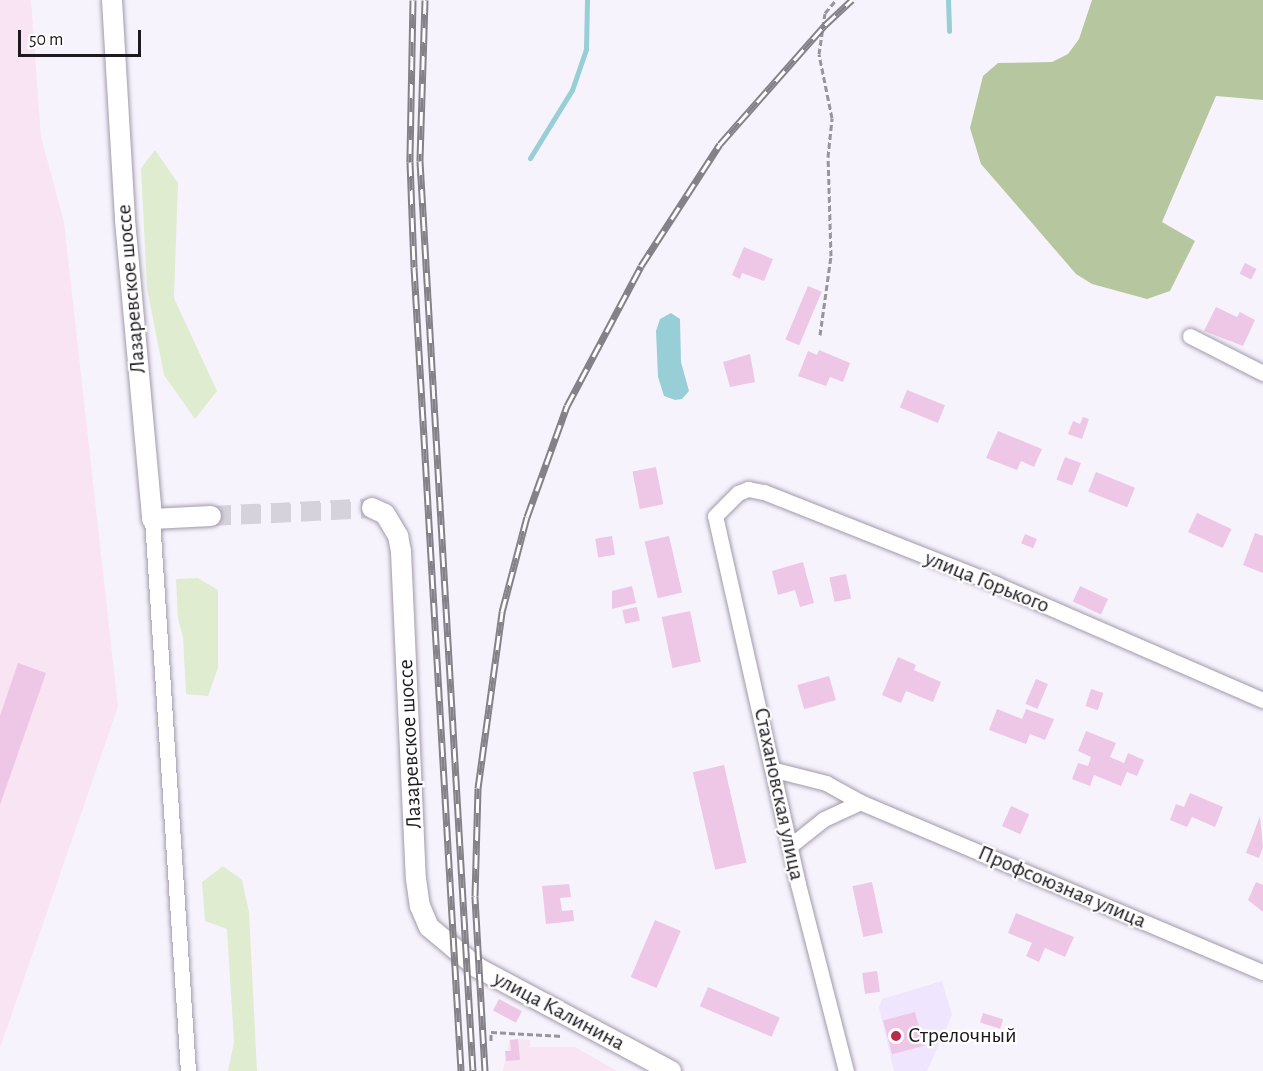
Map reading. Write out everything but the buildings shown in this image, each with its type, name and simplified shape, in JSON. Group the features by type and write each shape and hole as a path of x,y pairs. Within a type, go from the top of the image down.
{"street":[{"name":"Лазаревское шоссе","path":"112,0 124,220 152,519"},
{"path":"1190,336 1263,373"},
{"name":"улица Горького","path":"715,516 738,494 748,489 764,492 996,584 1263,700"},
{"name":"Лазаревское шоссе","path":"372,508 385,514 398,536 402,552 420,906 429,927 478,968"},
{"path":"188,1071 152,519 211,516"},
{"name":"Стахановская улица","path":"715,516 775,770 790,846 846,1071"},
{"name":"Профсоюзная улица","path":"775,770 826,783 860,802 1263,972"},
{"path":"790,846 824,819 860,802"},
{"name":"улица Калинина","path":"478,968 671,1071"}],"path":[{"path":"819,335 831,256 828,157 832,118 819,54 825,13 836,0"},
{"path":"491,1041 491,1032 572,1038"}],"shaded area":[{"path":"0,0 31,0 41,137 64,222 118,707 0,1048"},
{"path":"942,981 952,1015 927,1071 894,1071 879,1008 882,999"},
{"path":"510,1040 530,1040 530,1047 575,1047 617,1071 503,1071"}],"green space":[{"path":"1092,0 1263,0 1263,100 1216,96 1162,222 1195,241 1170,291 1147,299 1092,284 1076,274 981,164 970,128 983,76 998,63 1052,62 1068,54 1079,39"},
{"path":"155,150 178,183 174,298 217,391 195,419 164,375 147,288 141,168"},
{"path":"198,578 218,590 218,668 208,696 186,694 183,637 178,618 176,579"},
{"path":"223,866 242,880 249,912 257,1071 228,1071 234,1042 227,929 205,921 202,882"}],"water":[{"path":"671,313 680,319 681,362 689,391 682,399 675,400 664,396 658,377 656,331 660,319"}],"waterway":[{"path":"530,158 572,90 586,49 587,0"},
{"path":"948,0 949,31"}],"tunnel":[{"path":"211,516 372,508"}],"railway":[{"path":"413,0 410,162 414,267 461,1071"},
{"path":"425,0 420,161 473,1071"},
{"path":"485,1071 475,896 478,788 502,612 527,517 567,406 641,266 720,144 825,25 852,0"}],"place":[{"name":"Стрелочный","path":"896,1036"}]}
